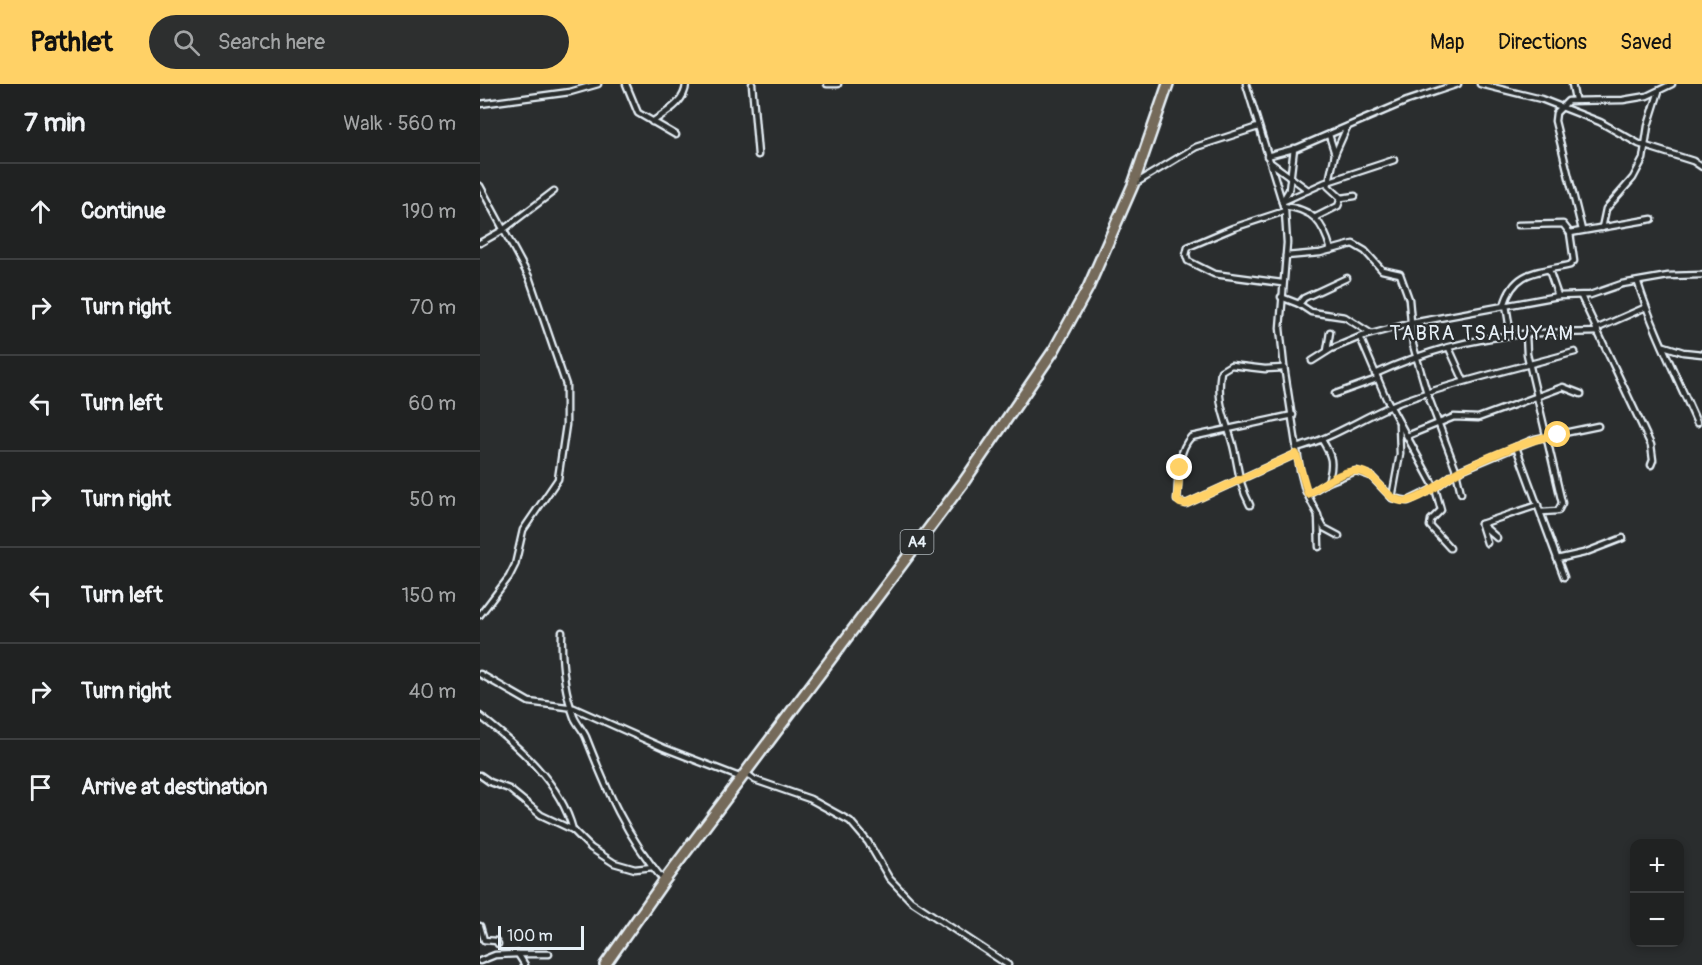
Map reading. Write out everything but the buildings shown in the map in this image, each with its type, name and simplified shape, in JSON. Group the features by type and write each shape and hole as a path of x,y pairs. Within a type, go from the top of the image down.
{"highway":[{"name":"A4","path":"605,965 664,881 963,483 1054,350 1088,288 1133,185 1168,84"}],"street":[{"path":"480,104 570,92 598,84"},
{"path":"626,84 638,113 676,135"},
{"path":"652,122 680,101 686,84"},
{"path":"752,84 758,155"},
{"path":"827,84 838,84"},
{"path":"1246,84 1287,226 1280,328 1296,451 1308,494 1324,528 1340,536"},
{"path":"1267,156 1329,135 1407,101 1458,84"},
{"path":"1480,84 1541,99 1600,122 1647,146 1702,167"},
{"path":"1572,84 1575,99"},
{"path":"1582,230 1556,121 1560,107 1575,99 1606,102 1647,96 1672,84"},
{"path":"1602,228 1606,209 1633,178 1647,146 1647,126 1659,91"},
{"path":"1133,185 1196,147 1258,127"},
{"path":"1347,127 1335,154 1328,182 1331,191 1341,198 1355,196"},
{"path":"1329,135 1335,154"},
{"path":"1283,206 1290,179 1294,148"},
{"path":"1282,284 1214,274 1188,261 1186,255 1188,247 1283,206 1308,190 1394,160"},
{"path":"1270,162 1290,179 1308,190"},
{"path":"480,186 529,277 566,386 566,425 556,484 523,530 515,565 509,577 480,615"},
{"path":"480,243 502,230 554,191"},
{"path":"1316,217 1338,206 1341,198"},
{"path":"1283,206 1303,210 1316,217 1326,234 1331,250"},
{"path":"1570,232 1652,219"},
{"path":"1511,336 1505,305 1509,291 1531,272 1570,265 1574,261 1570,232 1563,224 1557,222 1518,225"},
{"path":"1286,256 1331,250 1353,244 1365,250 1382,270 1400,274 1405,284 1412,323 1410,334 1427,393 1439,422 1461,493"},
{"path":"1549,270 1558,296"},
{"path":"1311,361 1327,351 1360,337 1412,323 1558,296 1581,296 1686,273 1702,276"},
{"path":"1299,304 1304,298 1347,278"},
{"path":"1638,283 1644,308 1664,346 1697,423"},
{"path":"1581,296 1651,445 1653,460 1651,465"},
{"path":"1281,297 1311,312 1345,317 1371,333"},
{"path":"1335,394 1376,377 1417,356 1511,336 1597,331 1644,308"},
{"path":"1327,351 1330,332"},
{"path":"1526,334 1527,354 1562,503 1558,511 1541,512"},
{"path":"1360,337 1390,406 1435,488 1441,510 1431,520 1430,526 1450,548"},
{"path":"1664,346 1683,352 1702,354"},
{"path":"1449,348 1464,381"},
{"path":"1293,415 1199,434 1186,443 1181,457 1177,500 1186,504 1238,482 1390,406 1464,381 1575,352"},
{"path":"1250,505 1238,482 1228,428 1219,407 1221,371 1226,366 1284,368"},
{"path":"1407,436 1454,417 1478,417 1563,387 1581,394"},
{"path":"1392,498 1400,454 1399,424"},
{"path":"1308,494 1328,482 1356,471 1365,473 1392,498 1408,501 1435,488 1456,472 1516,447 1548,436 1598,426"},
{"path":"1322,440 1332,454 1333,462 1328,482"},
{"path":"1516,447 1564,578"},
{"path":"1482,524 1538,505"},
{"path":"1318,515 1318,547"},
{"path":"1482,524 1497,538"},
{"path":"1482,524 1487,543"},
{"path":"1557,559 1584,553 1623,538"},
{"path":"562,632 564,681 572,708 615,809 652,867 664,881"},
{"path":"480,674 530,702 572,708 744,776 810,799 850,821 868,842 890,878 911,902 1008,965"},
{"path":"480,716 541,771 566,810 573,830"},
{"path":"480,775 490,782 509,789 541,815 573,830 591,848 614,863 635,869 652,867"},
{"path":"480,926 484,940 496,941 498,944"},
{"path":"518,954 525,965"},
{"path":"480,961 495,955 549,954"}],"district":[{"name":"TABRA TSAHUYAM","path":"1482,333"}],"route":[{"path":"1180,468 1177,500 1186,504 1228,487 1296,454 1308,494 1328,482 1356,471 1371,476 1392,498 1398,501 1408,501 1435,488 1456,472 1535,439 1558,435"}]}
